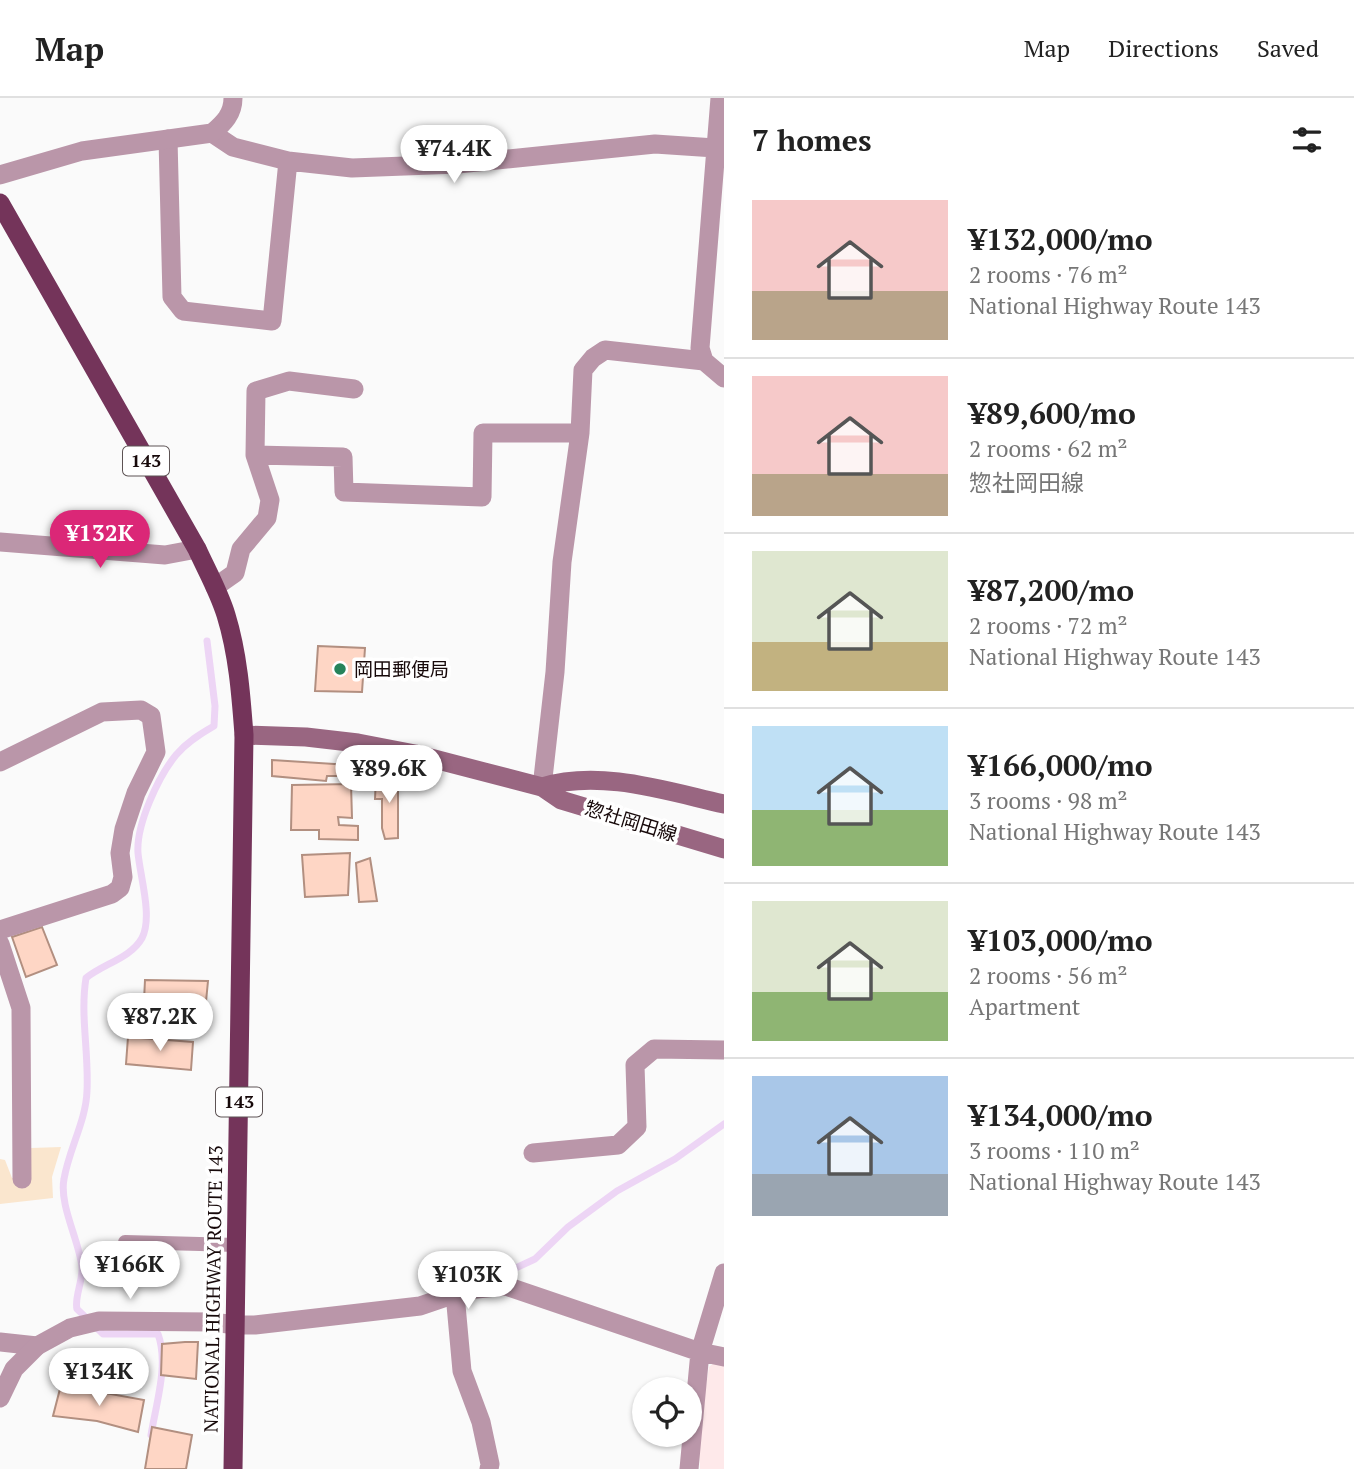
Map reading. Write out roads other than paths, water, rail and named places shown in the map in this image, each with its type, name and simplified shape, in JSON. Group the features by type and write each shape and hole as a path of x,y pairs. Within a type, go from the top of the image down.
{"highway":[{"name":"NATIONAL HIGHWAY ROUTE 143","path":"0,203 197,549 226,614 233,642 240,683 244,735 233,1469"}],"main road":[{"name":"惣社岡田線","path":"244,735 306,737 415,754 542,786 561,800 724,849"},
{"name":"惣社岡田線","path":"542,786 560,781 580,780 633,785 724,804"}],"street":[{"path":"0,175 82,151 212,132 223,124 233,108 233,98"},
{"path":"720,98 700,348 704,361 724,378"},
{"path":"212,132 233,147 288,161 352,168 458,164 655,144 715,148"},
{"path":"168,139 172,297 183,312 272,321 288,161"},
{"path":"542,786 555,672 562,562 580,433 583,370 605,349 704,361"},
{"path":"215,587 235,573 241,549 267,518 270,500 255,455 256,391 289,381 354,389"},
{"path":"255,455 342,457 344,492 482,497 483,433 580,433"},
{"path":"0,542 165,555 197,549"},
{"path":"0,762 102,712 141,710 151,716 156,752 136,793 124,829 120,853 123,877 120,888 112,894 0,930"},
{"path":"0,944 21,1008 22,1179"},
{"path":"533,1153 618,1145 637,1127 635,1065 654,1048 724,1050"},
{"path":"689,1469 699,1352 724,1273"},
{"path":"0,1398 14,1369 37,1346 70,1328 99,1321 255,1325 421,1306 467,1290 506,1286 699,1352 724,1357"},
{"path":"455,1294 462,1371 481,1422 489,1469"},
{"path":"0,1342 37,1346"}],"lane":[{"path":"125,1242 237,1245"}],"waterway":[{"path":"151,1435 162,1371 158,1334 103,1334 77,1309 82,1267 63,1189 66,1168 86,1102 86,978 124,956 142,938 146,908 138,842 144,815 156,788 176,755 214,726 215,706 207,641"},
{"path":"492,1279 535,1259 568,1227 617,1191 675,1159 724,1124"}],"place":[{"name":"岡田郵便局","path":"340,669"}]}
